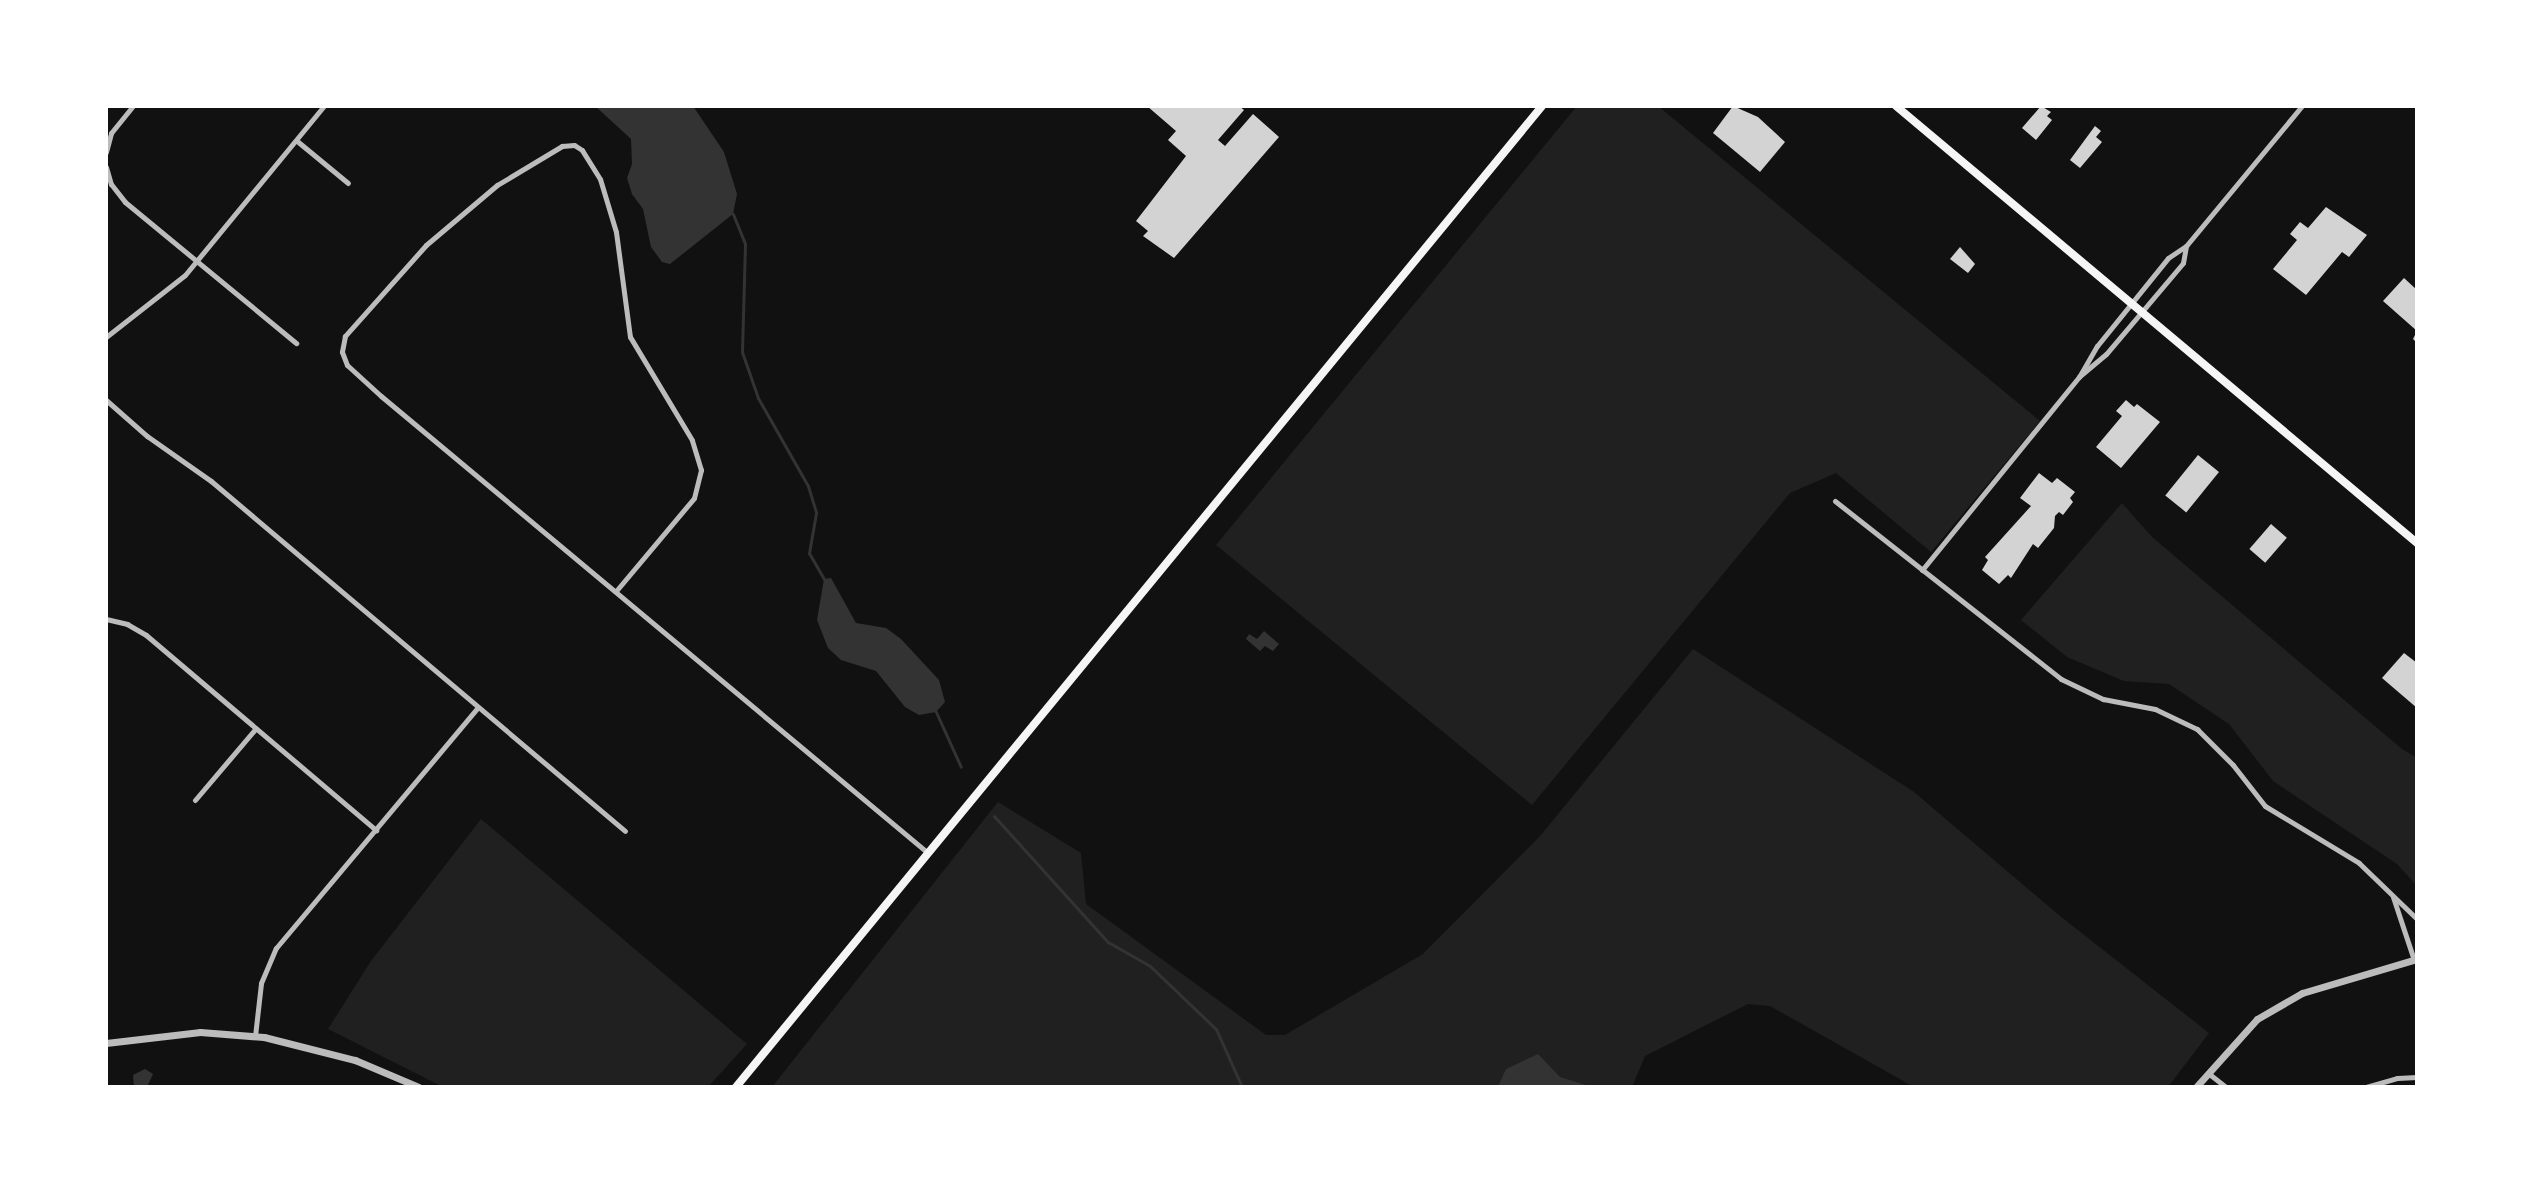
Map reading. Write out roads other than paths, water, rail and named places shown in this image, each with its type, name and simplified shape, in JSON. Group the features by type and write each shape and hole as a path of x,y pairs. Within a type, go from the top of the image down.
{"main road":[{"path":"736,1087 1542,106"},
{"path":"1896,106 2417,543"}],"street":[{"path":"106,152 111,133 133,106"},
{"path":"106,337 178,282 324,106"},
{"path":"1922,570 2079,377 2097,346 2168,258 2186,246 2302,106"},
{"path":"297,141 348,183"},
{"path":"616,591 694,498 701,470 692,440 630,337 612,214 589,157 578,147 562,146 497,185 434,237 345,336 342,352 347,365 929,854"},
{"path":"106,167 111,184 125,202 296,343"},
{"path":"2079,377 2106,354 2143,312 2183,263 2186,246"},
{"path":"106,400 147,436 211,481 625,831"},
{"path":"1835,501 2061,679 2103,699 2155,709 2197,729 2233,765 2265,806 2359,863 2417,919"},
{"path":"106,619 127,624 146,635 376,830"},
{"path":"255,1036 261,983 276,948 478,707"},
{"path":"195,800 256,728"},
{"path":"2198,1086 2206,1072 2257,1019 2302,993 2416,960 2392,896"},
{"path":"106,1043 200,1032 255,1036 327,1051 402,1083 419,1087"},
{"path":"2206,1072 2226,1087"},
{"path":"2366,1087 2397,1078 2417,1077"}],"waterway":[{"path":"733,214 745,244 742,352 758,398 808,486 816,513 809,553 824,579"},
{"path":"936,712 961,767"},
{"path":"994,816 1108,942 1150,966 1216,1029 1241,1085"}]}
